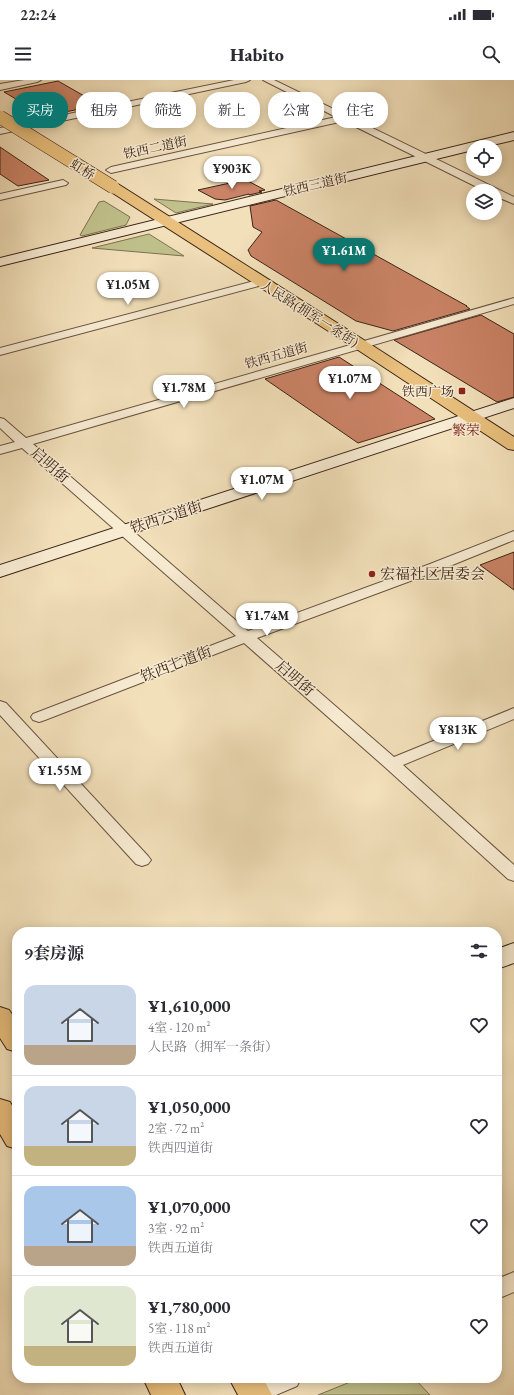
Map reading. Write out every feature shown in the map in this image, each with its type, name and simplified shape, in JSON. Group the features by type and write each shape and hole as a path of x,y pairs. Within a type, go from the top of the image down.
{"main road":[{"name":"虹桥","path":"0,117 169,220"},
{"name":"铁西三道街","path":"0,262 514,136"},
{"name":"人民路(拥军一条街)","path":"169,220 262,282 366,343 477,414 514,445"},
{"path":"169,220 366,343"},
{"name":"铁西六道街","path":"0,570 125,531 514,402"},
{"path":"477,414 514,430"},
{"path":"502,958 514,952"},
{"path":"0,1017 12,1035"},
{"path":"0,1110 12,1130"},
{"path":"162,1383 169,1395"}],"street":[{"path":"0,87 37,80"},
{"path":"0,131 246,80"},
{"path":"267,80 332,112"},
{"name":"铁西二道街","path":"110,170 332,121"},
{"path":"365,128 479,184"},
{"path":"0,197 63,183"},
{"path":"5,187 15,194"},
{"path":"502,195 514,201"},
{"path":"0,352 262,282"},
{"name":"铁西五道街","path":"0,450 514,301"},
{"name":"启明街","path":"0,422 247,636 392,764 514,875"},
{"name":"铁西七道街","path":"39,717 247,636 435,567 514,535"},
{"path":"0,706 142,860"},
{"path":"392,764 514,713"},
{"path":"502,1287 514,1282"},
{"path":"252,1389 272,1383"}],"green space":[{"path":"154,199 213,204 176,213"},
{"path":"104,201 130,217 126,225 82,236 80,235 99,202"},
{"path":"149,234 184,256 92,248"},
{"path":"348,1383 419,1383 430,1395 318,1395"}],"building":[{"path":"58,81 77,92 76,92 76,110 68,111 68,92 12,92 12,97 4,92"},
{"path":"0,147 49,180 18,186 0,174"},
{"path":"239,181 248,181 265,190 259,191 262,192 225,200 215,199 198,190"},
{"path":"276,200 470,309 393,331 356,321 251,256 248,250 262,232 253,227 250,206"},
{"path":"481,315 514,334 514,397 497,402 394,340"},
{"path":"339,357 435,419 358,443 265,379"},
{"path":"514,552 514,590 480,565"}],"place":[{"name":"铁西广场","path":"462,391"},
{"name":"宏福社区居委会","path":"372,574"}],"district":[{"name":"繁荣","path":"466,430"}]}
